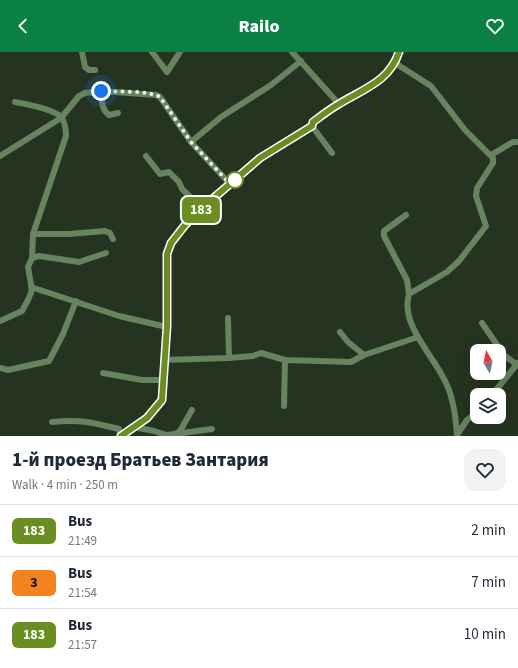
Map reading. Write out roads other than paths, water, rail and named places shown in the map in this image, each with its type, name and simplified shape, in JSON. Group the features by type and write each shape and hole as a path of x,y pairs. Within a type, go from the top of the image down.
{"street":[{"path":"82,52 85,67 89,70 95,70"},
{"path":"152,52 167,72 180,52"},
{"path":"292,52 339,104"},
{"path":"52,422 75,420 87,421 119,429 121,436 147,418 162,400 163,360 167,326 167,254 171,243 185,225 202,208 260,158 312,126 313,122 339,104 375,85 395,63 399,52"},
{"path":"191,142 221,117 271,85 301,61"},
{"path":"395,63 431,86 465,130 492,155 493,163 478,188 476,196 486,226 460,261 447,272 409,294"},
{"path":"101,91 103,108 106,112 109,115 118,113"},
{"path":"0,156 61,118 79,96 85,93 101,91 156,95 160,97 191,142 230,184"},
{"path":"0,321 22,311 28,300 31,287 28,267 32,258 33,234 66,136 61,118 58,114 36,106 15,102"},
{"path":"312,126 332,153"},
{"path":"492,155 513,142 518,142"},
{"path":"146,156 160,174 169,172 179,182 182,189 202,208"},
{"path":"406,215 384,231 384,236 407,280 409,294 408,311 411,322 418,337 445,379 453,407 457,435"},
{"path":"33,234 69,234 105,231 110,233 114,239"},
{"path":"32,258 39,256 79,262 106,253"},
{"path":"31,287 119,316 167,326"},
{"path":"0,368 8,370 49,361 63,334 76,301"},
{"path":"228,318 228,358"},
{"path":"482,323 504,355 517,364 498,388"},
{"path":"340,332 348,342 364,355"},
{"path":"163,360 228,358 253,356 261,353 285,360 352,362 364,355 418,337"},
{"path":"284,406 285,360"},
{"path":"103,373 142,380 163,380"},
{"path":"174,435 180,431 192,410"},
{"path":"457,435 470,418"},
{"path":"134,427 167,435 212,429"}]}
